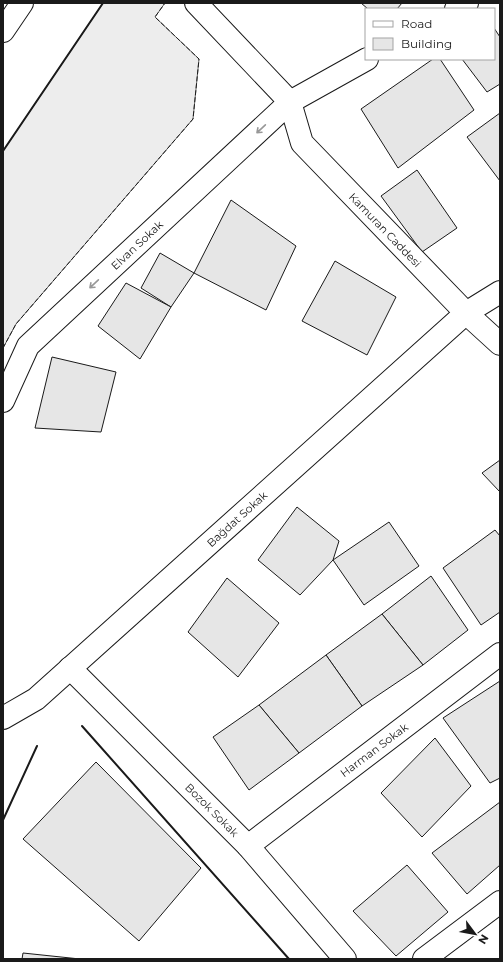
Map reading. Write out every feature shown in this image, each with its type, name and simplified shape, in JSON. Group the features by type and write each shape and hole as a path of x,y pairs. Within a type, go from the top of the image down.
{"main road":[{"path":"3,31 22,3"},
{"path":"458,8 467,3"},
{"path":"204,6 290,102"},
{"name":"Elvan Sokak","path":"3,401 28,346 290,102 365,60"},
{"name":"Kamuran Caddesi","path":"290,102 302,143 466,314 500,344"},
{"name":"Bağdat Sokak","path":"3,718 36,699 466,314 500,292"},
{"name":"Harman Sokak","path":"248,846 500,654"},
{"name":"Bozok Sokak","path":"70,668 248,846 345,959"},
{"path":"424,959 500,902"}],"shaded area":[{"path":"103,3 165,3 155,17 199,59 193,119 16,324 3,348 3,151"}],"building":[{"path":"361,3 402,3 398,8 367,8"},
{"path":"495,30 500,37 500,84 487,92 463,60 495,60"},
{"path":"432,60 441,60 474,110 398,168 361,109"},
{"path":"500,113 500,181 467,137"},
{"path":"417,170 457,228 422,252 381,196"},
{"path":"231,200 296,246 266,310 194,273"},
{"path":"160,253 194,273 171,307 141,288"},
{"path":"335,261 396,297 367,355 302,321"},
{"path":"126,283 171,307 140,359 98,326"},
{"path":"52,357 116,372 101,432 35,428"},
{"path":"500,460 500,492 482,473"},
{"path":"297,507 339,541 333,560 300,595 258,560"},
{"path":"389,522 419,566 364,605 333,560"},
{"path":"495,530 500,536 500,612 481,625 443,568"},
{"path":"431,576 468,630 423,665 382,614"},
{"path":"227,578 279,623 238,677 188,632"},
{"path":"382,614 423,665 362,706 326,655"},
{"path":"326,655 362,706 299,753 259,705"},
{"path":"500,681 500,778 490,783 443,718"},
{"path":"259,705 299,753 249,790 213,737"},
{"path":"435,738 471,786 422,837 381,793"},
{"path":"96,762 201,868 139,941 23,839"},
{"path":"500,802 500,865 467,894 432,853"},
{"path":"407,865 448,912 396,956 353,911"},
{"path":"23,953 80,959 22,959"}],"fence":[{"path":"3,348 16,324 193,119 199,59 155,17 165,3"}],"wall":[{"path":"3,151 103,3"},
{"path":"82,726 289,959"},
{"path":"3,820 37,746"}]}
